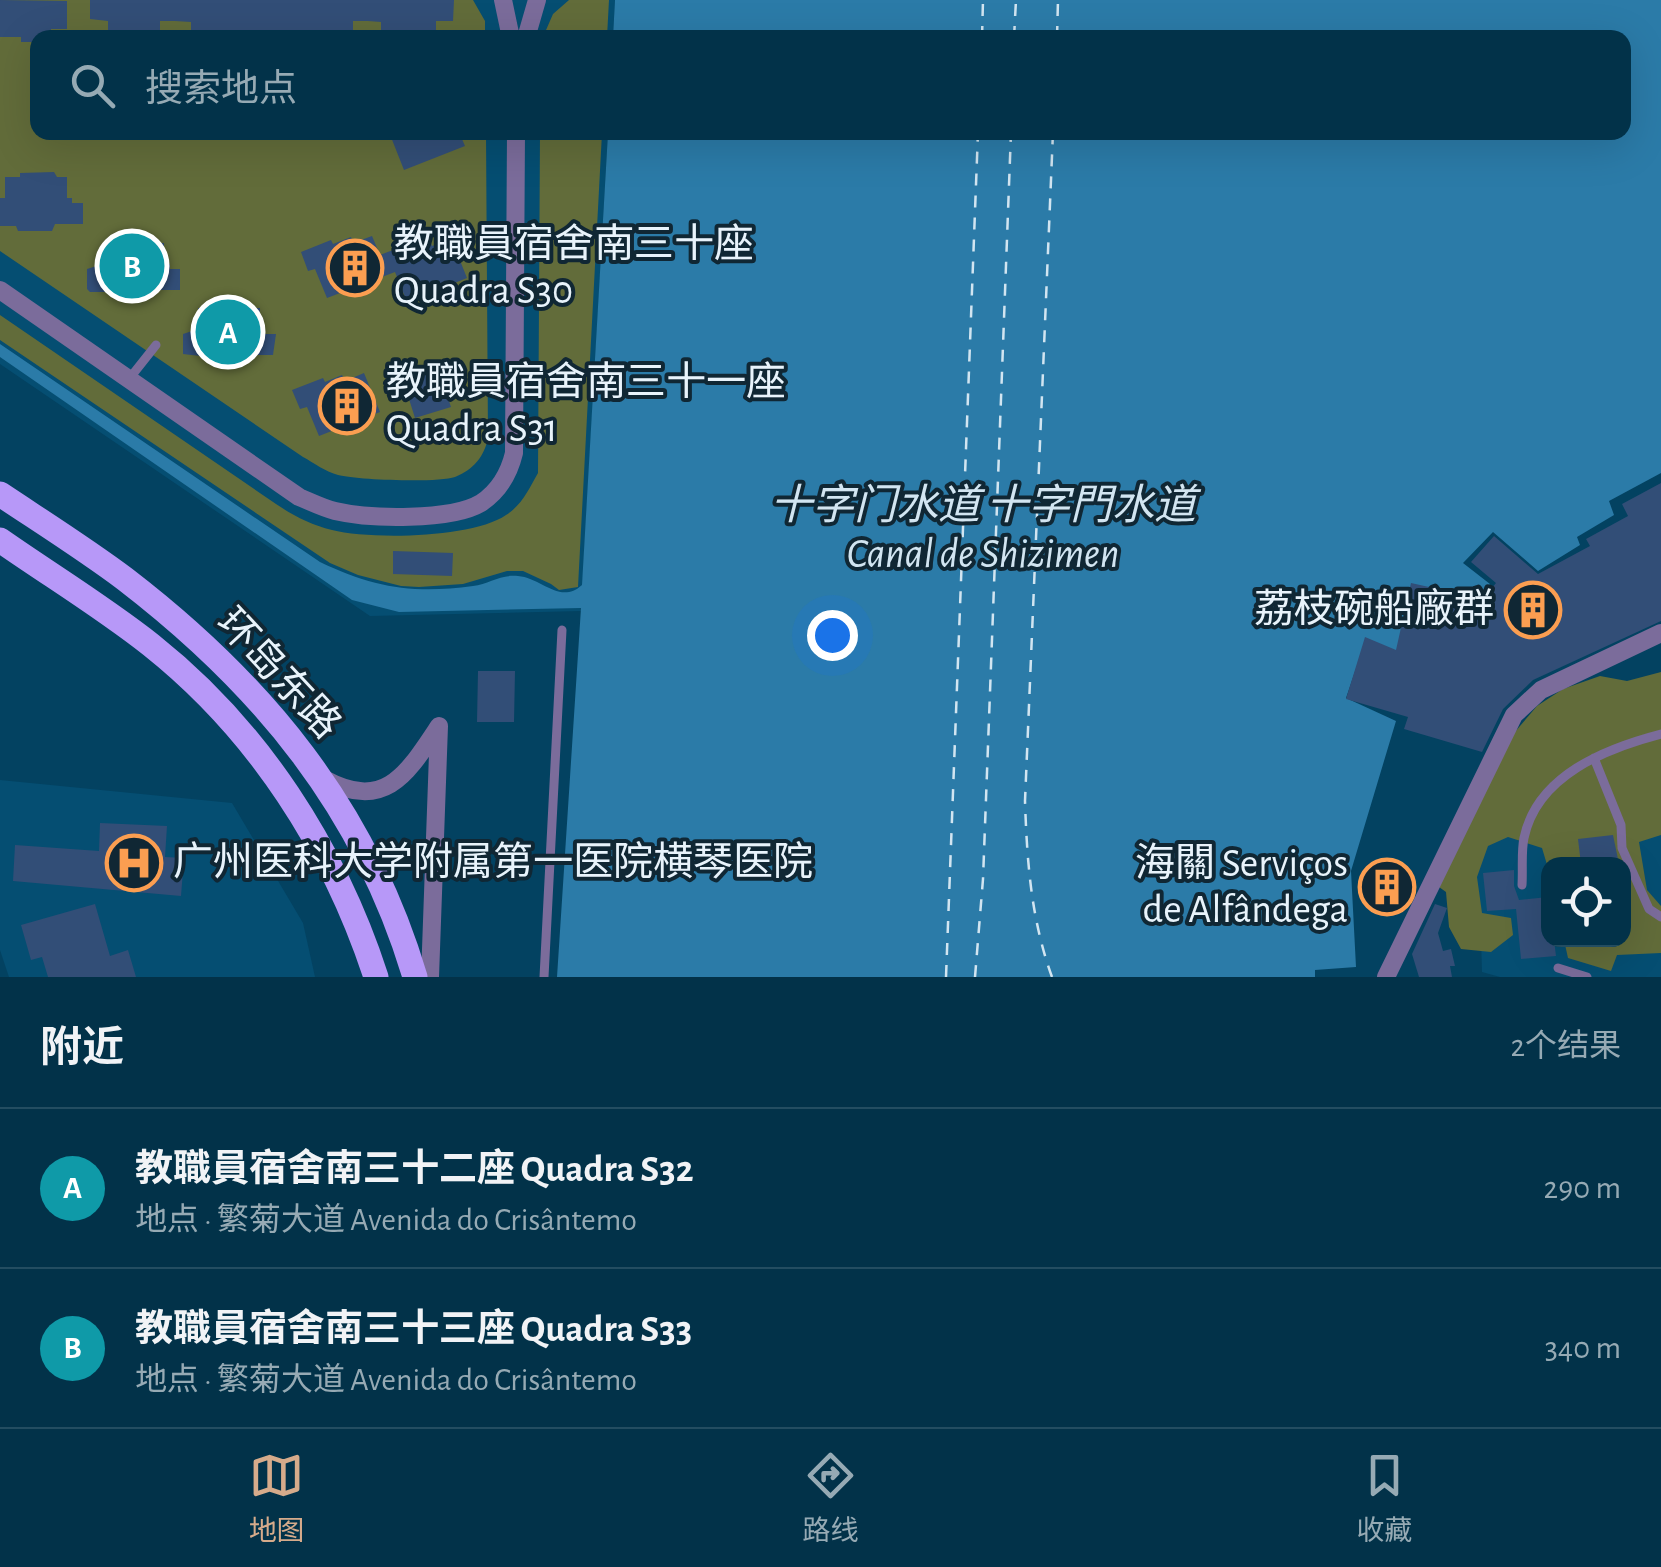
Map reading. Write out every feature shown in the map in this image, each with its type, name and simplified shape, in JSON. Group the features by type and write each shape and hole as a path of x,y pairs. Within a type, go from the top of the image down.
{"main road":[{"name":"环岛东路","path":"0,494 124,578 236,673 282,725 322,778 360,841 415,977"},
{"name":"环岛东路","path":"0,540 150,644 194,682 247,739 304,818 327,860 352,911 376,977"}],"street":[{"path":"503,0 509,30"},
{"path":"528,30 537,0"},
{"path":"0,290 299,497 353,514 460,511 478,505 492,494 510,468 514,453 516,140"},
{"path":"1386,977 1514,715 1541,690 1661,633"},
{"path":"322,778 341,788 377,792 404,774 439,726 430,977"}],"lane":[{"path":"129,379 156,345"},
{"path":"480,384 517,384"},
{"path":"544,977 562,630"},
{"path":"1522,885 1524,836 1538,803 1596,754 1661,734"},
{"path":"1594,758 1621,825 1622,848 1649,909 1661,917"},
{"path":"1558,968 1588,977"}],"shaded area":[{"path":"0,0 615,0 613,30 30,30 30,140 608,140 581,611 370,616 0,364"},
{"path":"1661,722 1661,977 1500,977 1482,972 1481,939 1457,861"},
{"name":"广州医科大学附属第一医院横琴医院","path":"0,780 232,803 303,923 315,977 9,977 0,950"}],"green space":[{"path":"0,0 473,0 485,21 485,30 30,30 30,140 486,140 488,437 473,466 455,477 397,480 329,472 0,251"},
{"path":"569,0 609,0 607,30 546,30 553,14"},
{"path":"540,140 602,140 578,587 559,590 523,571 507,571 463,584 401,586 330,563 0,340 0,315 276,504 317,526 395,536 447,532 491,523 516,506 538,473"},
{"path":"1661,672 1661,835 1639,842 1647,890 1661,906 1661,953 1617,955 1611,971 1568,958 1566,947 1631,947 1631,857 1545,857 1542,848 1508,837 1488,846 1477,877 1482,913 1511,918 1513,935 1491,952 1461,949 1449,927 1446,892 1439,887 1514,733 1537,706 1563,689 1600,676 1627,681"}],"water":[{"name":"十字门水道 十字門水道 Canal de Shizimen","path":"615,0 1661,0 1661,473 1609,501 1614,515 1577,537 1580,545 1538,571 1493,532 1463,563 1490,584 1481,595 1412,587 1442,665 1365,642 1346,698 1396,721 1351,871 1356,967 1315,970 1315,977 557,977 581,608 399,612 352,600 0,357 0,344 320,562 340,571 413,589 473,586 518,576 566,592 582,585 608,140 1631,140 1631,30 613,30"}],"building":[{"path":"0,0 67,1 67,29 30,30 30,42 21,42 21,37 0,37"},
{"path":"90,0 454,0 453,21 436,21 436,30 381,30 381,22 353,21 353,30 191,30 191,22 160,21 160,30 108,30 108,21 90,19"},
{"path":"392,140 462,140 465,146 404,170"},
{"path":"54,172 57,177 67,177 67,198 72,198 72,203 83,203 83,224 55,224 52,231 18,231 16,226 0,226 5,177"},
{"path":"372,236 380,255 411,243 412,247 430,240 432,246 451,238 467,278 407,302 395,272 327,298 315,269 308,271 301,252 331,240 333,244 351,237 353,243"},
{"path":"118,238 152,238 154,243 164,243 164,264 180,269 180,290 152,290 150,297 90,292 87,269 103,264 103,243 118,243"},
{"path":"247,303 250,308 260,308 260,329 265,334 276,334 273,355 248,355 245,362 211,362 209,357 183,354 183,334 198,329 198,308"},
{"path":"433,370 437,382 442,380 451,407 415,418 403,380"},
{"name":"教職員宿舍南三十一座 Quadra S31","path":"364,373 380,412 319,436 307,407 300,409 292,390 323,378 325,382 342,375 345,381"},
{"name":"荔枝碗船廠群","path":"1661,483 1661,621 1533,680 1503,709 1482,752 1404,729 1408,717 1346,699 1365,637 1396,650 1411,583 1483,599 1496,583 1471,562 1494,536 1538,574 1590,546 1586,539 1628,516 1622,504"},
{"path":"393,551 453,553 452,576 393,574"},
{"path":"478,671 515,671 514,722 477,722"},
{"path":"100,823 167,826 165,857 184,858 181,896 13,881 15,845 99,851"},
{"path":"1613,835 1618,857 1580,857 1578,839"},
{"path":"1514,870 1519,900 1541,898 1541,947 1555,947 1556,956 1521,959 1516,909 1487,911 1483,873"},
{"name":"海關 Serviços de Alfândega","path":"1365,871 1410,871 1408,903 1364,903"},
{"path":"95,904 110,956 128,950 136,977 48,977 42,957 31,960 21,925"},
{"path":"1435,904 1447,908 1438,933 1443,951 1451,949 1455,966 1450,966 1452,977 1419,977 1412,954"}],"ferry route":[{"path":"982,30 983,0"},
{"path":"1014,30 1016,0"},
{"path":"1057,30 1058,0"},
{"path":"946,977 978,140"},
{"path":"975,977 983,879 1011,140"},
{"path":"1052,977 1031,890 1025,801 1053,140"}],"place":[{"name":"教職員宿舍南三十三座 Quadra S33","path":"132,266"},
{"name":"教職員宿舍南三十座 Quadra S30","path":"355,268"},
{"name":"教職員宿舍南三十二座 Quadra S32","path":"228,332"},
{"name":"教職員宿舍南三十一座 Quadra S31","path":"347,406"},
{"name":"荔枝碗船廠群","path":"1533,610"},
{"name":"广州医科大学附属第一医院横琴医院","path":"134,863"},
{"name":"海關 Serviços de Alfândega","path":"1387,887"}]}
